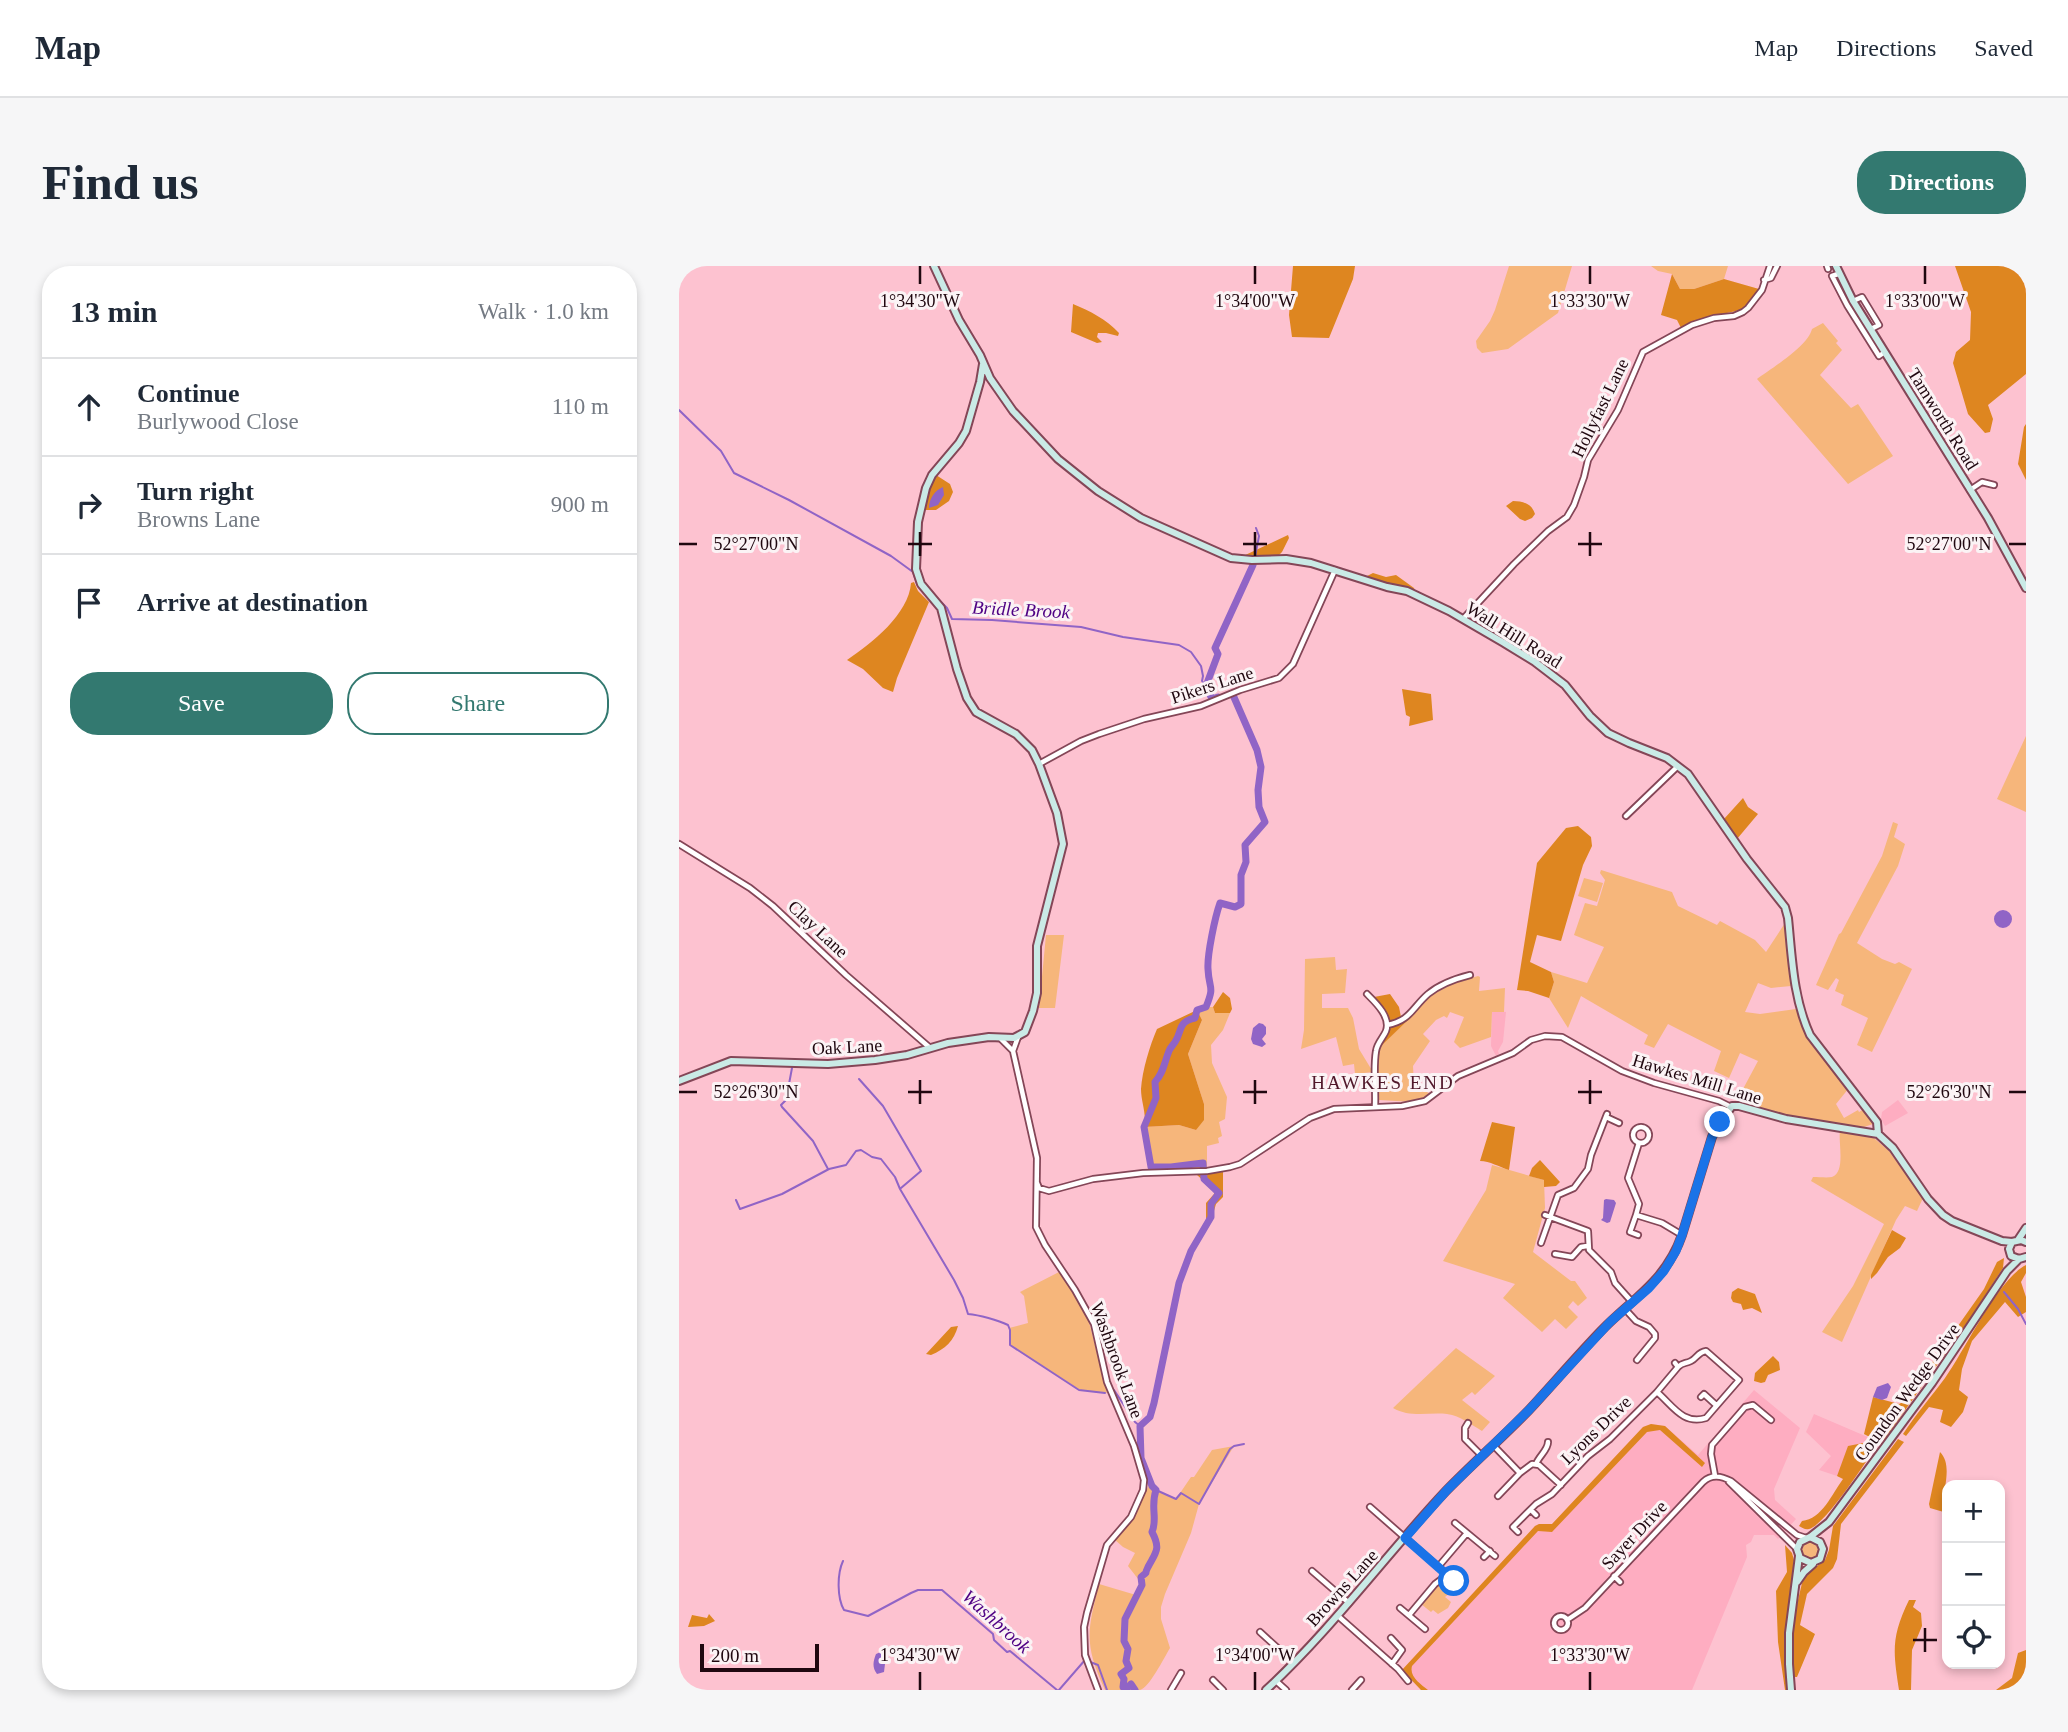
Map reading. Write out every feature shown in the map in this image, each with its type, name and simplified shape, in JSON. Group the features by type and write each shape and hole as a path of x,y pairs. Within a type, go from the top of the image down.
{"street":[{"name":"Wall Hill Road","path":"934,266 990,378 1013,411 1042,444 1097,491 1141,518 1231,558 1286,559 1311,563 1407,591 1504,643 1551,674 1565,685 1608,733 1678,765 1697,786 1747,859 1785,907 1789,918 1795,987 1810,1035 1877,1122 1878,1134 1893,1147 1928,1199 1943,1215 2012,1246 2026,1242"},
{"name":"Hollyfast Lane","path":"1463,620 1514,564 1548,531 1567,517 1574,505 1588,460 1618,410 1643,352 1692,325 1743,312 1762,290 1770,266"},
{"name":"Hollyfast Lane","path":"1765,280 1771,278 1777,266"},
{"path":"1832,269 1832,276 1847,305 1879,356 1885,352"},
{"name":"Tamworth Road","path":"1832,269 2000,537 2026,588"},
{"path":"983,362 966,431 932,475 922,500 916,569 921,584 941,608 957,669 972,707 980,715 1016,734 1032,750 1058,813 1063,844 1037,946 1036,1002 1025,1032 1018,1037 1013,1051 1001,1039"},
{"path":"980,382 990,378"},
{"path":"1970,490 1982,482 1994,485"},
{"name":"Pikers Lane","path":"1039,764 1081,741 1120,726 1201,706 1279,678 1293,664 1335,570"},
{"path":"1626,816 1678,765"},
{"name":"Clay Lane","path":"679,844 750,888 773,906 846,975 929,1047"},
{"path":"1387,1025 1401,1021 1441,985 1470,975"},
{"path":"1367,994 1376,1002 1387,1025 1376,1050 1375,1106"},
{"name":"Hawkes Mill Lane","path":"1036,1199 1049,1191 1093,1179 1120,1175 1207,1171 1240,1164 1322,1113 1334,1109 1402,1106 1425,1101 1458,1076 1513,1053 1535,1038 1550,1035 1562,1037 1622,1071 1731,1107 1737,1105 1786,1119 1878,1134"},
{"name":"Oak Lane","path":"679,1081 731,1062 828,1063 888,1059 970,1039 1018,1037"},
{"name":"Washbrook Lane","path":"1013,1051 1037,1158 1036,1227 1094,1324 1107,1382 1134,1446 1144,1480 1143,1490 1131,1517 1111,1539 1104,1552 1084,1627 1085,1655 1098,1690"},
{"name":"Browns Lane","path":"1266,1690 1350,1603 1440,1498 1664,1271 1682,1235 1712,1137 1731,1107"},
{"path":"1541,1243 1557,1195 1574,1188 1588,1169 1607,1116 1619,1123"},
{"path":"1638,1235 1630,1232 1639,1204 1628,1178 1639,1143"},
{"path":"1037,1183 1039,1188 1049,1191"},
{"path":"1636,1215 1662,1223 1682,1235"},
{"path":"1548,1216 1587,1230 1590,1234 1587,1246 1590,1251 1612,1273 1615,1283 1632,1302"},
{"path":"2023,1258 2012,1246 2026,1228"},
{"path":"1555,1254 1569,1257 1587,1246"},
{"name":"Coundon Wedge Drive","path":"2007,1271 2012,1246"},
{"name":"Coundon Wedge Drive","path":"1798,1552 1800,1542 1825,1526 1932,1382 2007,1271 2023,1258"},
{"path":"1625,1308 1636,1321 1649,1327 1655,1334 1655,1338 1637,1360"},
{"name":"Lyons Drive","path":"1497,1495 1520,1473 1536,1464 1561,1485 1657,1392 1679,1364 1691,1361 1700,1352 1706,1351 1741,1382 1706,1418 1698,1420 1687,1419 1657,1392"},
{"path":"1704,1394 1716,1405"},
{"path":"1771,1420 1753,1405 1745,1407 1712,1445 1715,1476 1723,1477 1739,1486 1797,1535 1817,1539 1823,1546"},
{"path":"1468,1423 1465,1439 1482,1456"},
{"path":"1493,1445 1520,1473"},
{"name":"Lyons Drive","path":"1536,1464 1539,1456 1550,1445"},
{"name":"Sayer Drive","path":"1567,1620 1585,1608 1703,1482 1715,1476"},
{"path":"1723,1477 1769,1519 1806,1563 1815,1562"},
{"path":"1518,1532 1511,1524 1561,1485"},
{"path":"1370,1507 1447,1575 1458,1588 1465,1581"},
{"path":"1531,1510 1536,1515"},
{"path":"1455,1522 1496,1556"},
{"path":"1796,1584 1804,1572 1822,1556 1825,1526"},
{"path":"1438,1567 1467,1533"},
{"path":"1484,1557 1490,1551"},
{"path":"1791,1690 1789,1633 1798,1552"},
{"path":"1312,1571 1350,1603"},
{"path":"1409,1615 1435,1584 1447,1575"},
{"path":"1614,1576 1620,1582"},
{"path":"1400,1608 1424,1628 1427,1621"},
{"path":"1338,1616 1408,1681"},
{"path":"1261,1636 1294,1663"},
{"path":"1391,1638 1402,1650 1392,1664"},
{"path":"1397,1643 1401,1638"},
{"path":"1171,1690 1180,1681 1181,1673"},
{"path":"1351,1679 1359,1683 1352,1690"},
{"path":"1276,1681 1286,1690"},
{"path":"1217,1682 1223,1690"}],"shaded area":[{"path":"1293,266 1355,266 1353,279 1329,338 1292,337 1289,315"},
{"path":"1509,266 1572,266 1558,313 1508,349 1482,353 1477,348 1476,341 1495,310"},
{"path":"1651,266 1728,266 1724,279 1694,289 1680,289 1672,274 1658,271"},
{"path":"1955,266 2026,266 2026,374 1988,405 1993,419 1990,432 1985,433 1968,414 1953,363 1956,352 1970,340 1971,312"},
{"path":"1672,274 1680,289 1694,289 1724,279 1759,289 1750,303 1740,310 1709,317 1681,328 1677,320 1661,315"},
{"path":"1073,304 1103,320 1119,333 1118,336 1098,333 1097,337 1102,342 1097,343 1071,332"},
{"path":"1823,323 1842,350 1820,375 1851,408 1858,404 1893,456 1848,484 1757,379 1797,349 1812,329"},
{"path":"2026,424 2026,480 2018,464"},
{"path":"936,475 950,484 953,492 949,501 936,510 923,510 930,484"},
{"path":"943,487 944,495 938,505 929,508 933,495"},
{"path":"1513,501 1527,504 1535,514 1525,521 1520,519 1506,506"},
{"path":"1288,535 1289,538 1279,555 1241,557"},
{"path":"1373,573 1386,577 1396,575 1414,588 1416,593 1367,576"},
{"path":"914,582 918,591 929,602 893,692 883,688 863,669 847,660 867,646 896,617 909,595 911,583"},
{"path":"1402,689 1431,694 1433,720 1409,726 1410,717 1406,715"},
{"path":"2026,736 2026,812 1997,799"},
{"path":"1743,798 1748,807 1758,814 1737,839 1724,819"},
{"path":"1893,822 1898,824 1894,837 1905,844 1898,866 1857,943 1882,959 1895,964 1899,962 1912,969 1872,1052 1857,1045 1868,1018 1841,1005 1844,995 1835,991 1839,980 1836,978 1828,990 1816,985 1839,934 1882,856"},
{"path":"1578,826 1591,837 1592,846 1583,865 1561,941 1537,935 1530,962 1551,972 1554,982 1549,998 1517,990 1537,863 1566,828"},
{"path":"1601,870 1672,892 1678,906 1717,925 1720,921 1755,940 1766,952 1785,923 1791,986 1771,988 1758,983 1745,1012 1760,1014 1796,1009 1807,1036 1849,1088 1836,1104 1844,1118 1864,1109 1873,1124 1864,1127 1795,1117 1741,1103 1745,1091 1743,1089 1758,1061 1740,1053 1729,1078 1714,1071 1721,1051 1668,1024 1654,1048 1644,1044 1648,1035 1581,996 1568,1028 1549,998 1554,982 1551,972 1587,983 1604,947 1574,935 1585,903 1597,906 1605,880"},
{"path":"1584,878 1603,883 1597,902 1578,896"},
{"path":"1999,910 2007,910 2012,919 2010,926 1999,928 1994,923 1994,915"},
{"path":"1046,935 1064,935 1055,1008 1039,1008"},
{"path":"1335,957 1336,970 1347,969 1345,993 1322,994 1322,1008 1348,1008 1353,1018 1359,1049 1373,1072 1355,1074 1354,1064 1343,1066 1336,1037 1301,1049 1304,1030 1305,959"},
{"path":"1478,976 1479,991 1505,988 1504,1012 1492,1012 1491,1037 1460,1048 1454,1042 1464,1017 1450,1012 1447,1018 1444,1016 1436,1020 1423,1034 1430,1041 1413,1066 1414,1086 1431,1094 1413,1102 1379,1100 1378,1049 1432,995 1452,984"},
{"path":"1223,992 1230,998 1232,1009 1230,1013 1215,1013 1213,1007"},
{"path":"1390,994 1399,1007 1401,1017 1411,1017 1378,1049 1386,1037 1388,1026 1374,997"},
{"path":"1213,1007 1215,1013 1230,1013 1223,1030 1211,1045 1212,1063 1227,1097 1225,1119 1219,1122 1222,1136 1218,1138 1219,1143 1207,1146 1207,1168 1151,1167 1144,1127 1179,1125 1196,1130 1204,1104 1188,1054 1202,1020 1197,1010"},
{"path":"1197,1010 1202,1020 1188,1054 1204,1104 1204,1120 1196,1130 1179,1125 1144,1127 1142,1082 1157,1029"},
{"path":"1492,1011 1506,1012 1503,1042 1496,1056 1491,1046"},
{"path":"1259,1023 1266,1027 1266,1034 1262,1039 1266,1044 1262,1047 1253,1044 1251,1039 1253,1028"},
{"path":"1898,1100 1908,1113 1885,1126 1881,1119 1882,1112"},
{"path":"1492,1122 1515,1127 1509,1170 1480,1161"},
{"path":"1840,1131 1874,1138 1889,1151 1923,1198 1917,1211 1905,1206 1896,1220 1842,1342 1822,1332 1853,1286 1884,1224 1811,1181 1813,1177 1832,1177 1839,1169"},
{"path":"1540,1160 1560,1182 1556,1186 1544,1187 1544,1180 1529,1176"},
{"path":"1492,1165 1544,1180 1545,1208 1533,1252 1571,1281 1575,1281 1587,1298 1578,1306 1573,1301 1568,1307 1578,1317 1566,1329 1555,1319 1542,1332 1503,1298 1515,1284 1443,1261 1486,1190"},
{"path":"1223,1172 1223,1197 1216,1204 1211,1221 1206,1219 1206,1203 1214,1190 1197,1175"},
{"path":"1606,1199 1616,1203 1610,1222 1607,1223 1601,1220"},
{"path":"1892,1230 1906,1238 1871,1279 1871,1275"},
{"path":"2004,1258 2003,1268 1971,1317 1884,1440 1877,1441 1864,1434 1873,1397 1899,1404 1905,1401 1984,1289 1997,1262"},
{"path":"2026,1265 2026,1273 2021,1282 2026,1297 2026,1312 2018,1317 2005,1302 1972,1341 1962,1369 1959,1390 1968,1397 1963,1412 1951,1427 1940,1422 1943,1410 1929,1407 1906,1436 1903,1434 1945,1378 1993,1300 2015,1273"},
{"path":"1059,1272 1078,1299 1089,1322 1107,1393 1080,1390 1010,1345 1009,1328 1028,1323 1024,1296 1020,1292"},
{"path":"1738,1288 1755,1294 1762,1313 1752,1308 1743,1310 1741,1304 1733,1302 1732,1292"},
{"path":"958,1326 945,1347 931,1355 926,1354 951,1327"},
{"path":"1456,1348 1495,1376 1475,1395 1472,1392 1462,1400 1490,1422 1482,1431 1452,1415 1413,1414 1393,1408"},
{"path":"1773,1356 1779,1362 1780,1370 1768,1375 1765,1382 1754,1381 1755,1373"},
{"path":"1888,1383 1891,1387 1887,1398 1882,1400 1873,1397 1877,1387"},
{"path":"1754,1390 1800,1428 1774,1489 1775,1500 1796,1519 1778,1539 1774,1535 1754,1535 1746,1545 1747,1557 1692,1690 1421,1690 1402,1670 1535,1526 1552,1524 1643,1427 1651,1424 1665,1426 1698,1455"},
{"path":"1814,1414 1877,1441 1876,1447 1863,1443 1845,1458 1837,1476 1819,1470 1831,1456 1806,1432"},
{"path":"1651,1424 1665,1426 1705,1463 1702,1467 1660,1430 1647,1432 1552,1532 1538,1531 1412,1666 1414,1677 1428,1690 1421,1690 1402,1670 1535,1526 1552,1524 1643,1427"},
{"path":"1898,1439 1904,1442 1841,1524 1837,1559 1833,1568 1807,1594 1800,1625 1815,1634 1797,1677 1794,1677 1792,1653 1795,1613 1802,1583 1808,1573 1825,1560 1833,1526"},
{"path":"1863,1443 1876,1447 1844,1492 1816,1525 1808,1529 1799,1526 1802,1521 1821,1511 1843,1479 1837,1476 1848,1446"},
{"path":"1234,1446 1199,1504 1191,1533 1165,1594 1161,1619 1170,1648 1144,1688 1105,1690 1094,1661 1090,1638 1099,1584 1136,1595 1142,1584 1128,1566 1135,1553 1114,1539 1131,1522 1150,1483 1156,1490 1176,1499 1212,1450"},
{"path":"1940,1452 1946,1464 1946,1480 1942,1480 1942,1512 1930,1508"},
{"path":"1811,1541 1817,1544 1820,1550 1817,1556 1811,1559 1805,1556 1802,1550 1805,1544"},
{"path":"1785,1545 1794,1560 1788,1608 1786,1664 1789,1690 1785,1690 1778,1642 1776,1591 1787,1572"},
{"path":"1446,1579 1450,1579 1457,1587 1445,1597 1451,1602 1448,1608 1438,1614 1433,1610 1431,1612 1421,1604"},
{"path":"1909,1600 1916,1600 1913,1607 1921,1613 1922,1626 1912,1650 1911,1690 1899,1690 1895,1665 1896,1634"},
{"path":"709,1614 715,1621 704,1626 688,1627 692,1615 707,1618"},
{"path":"2026,1650 2026,1690 1996,1690 2012,1678 2018,1653"},
{"path":"883,1651 890,1659 885,1664 884,1672 877,1674 874,1660 876,1654"}],"waterway":[{"name":"Bridle Brook","path":"679,410 721,451 734,473 891,556 913,572 917,584 929,598"},
{"path":"1255,557 1259,536 1256,528"},
{"path":"1218,697 1212,699 1206,686 1218,654 1215,648 1253,565"},
{"name":"Bridle Brook","path":"937,598 947,608 952,619 1081,627 1123,637 1179,645 1191,652 1201,666 1202,681 1206,686"},
{"path":"1135,1690 1131,1684 1123,1687 1124,1679 1121,1674 1129,1668 1126,1661 1128,1649 1124,1641 1125,1619 1142,1585 1141,1577 1146,1573 1157,1547 1152,1532 1156,1490 1141,1458 1140,1426 1150,1417 1154,1403 1179,1283 1191,1251 1211,1217 1211,1204 1219,1193 1204,1179 1203,1163 1151,1167 1144,1127 1156,1098 1155,1082 1169,1050 1181,1027 1195,1018 1197,1010 1206,1007 1209,1000 1209,955 1220,903 1235,907 1241,904 1241,875 1246,862 1245,845 1265,822 1259,807 1261,767 1257,750 1233,695"},
{"path":"792,1068 786,1100 781,1105 813,1141 828,1169"},
{"path":"859,1079 883,1106 921,1171 901,1188"},
{"path":"736,1200 740,1209 782,1194 829,1169 846,1165 856,1151 861,1150 881,1159 895,1177 954,1280 968,1314 1008,1325 1010,1345 1079,1390 1105,1393"},
{"path":"2004,1292 2026,1324"},
{"path":"1114,1390 1140,1426"},
{"path":"1156,1490 1176,1499 1181,1493 1199,1504 1230,1449 1244,1444"},
{"name":"Washbrook","path":"843,1561 839,1586 844,1610 868,1616 918,1590 942,1590 993,1634 994,1640 1007,1652 1010,1651 1057,1690"},
{"name":"Washbrook","path":"1059,1690 1085,1660 1098,1665 1107,1690"},
{"path":"2021,1689 2026,1671"}],"district":[{"name":"HAWKES END","path":"1383,1082"}],"route":[{"path":"1454,1581 1405,1538 1447,1490 1529,1410 1594,1338 1664,1271 1679,1245 1712,1137 1720,1122"}]}
